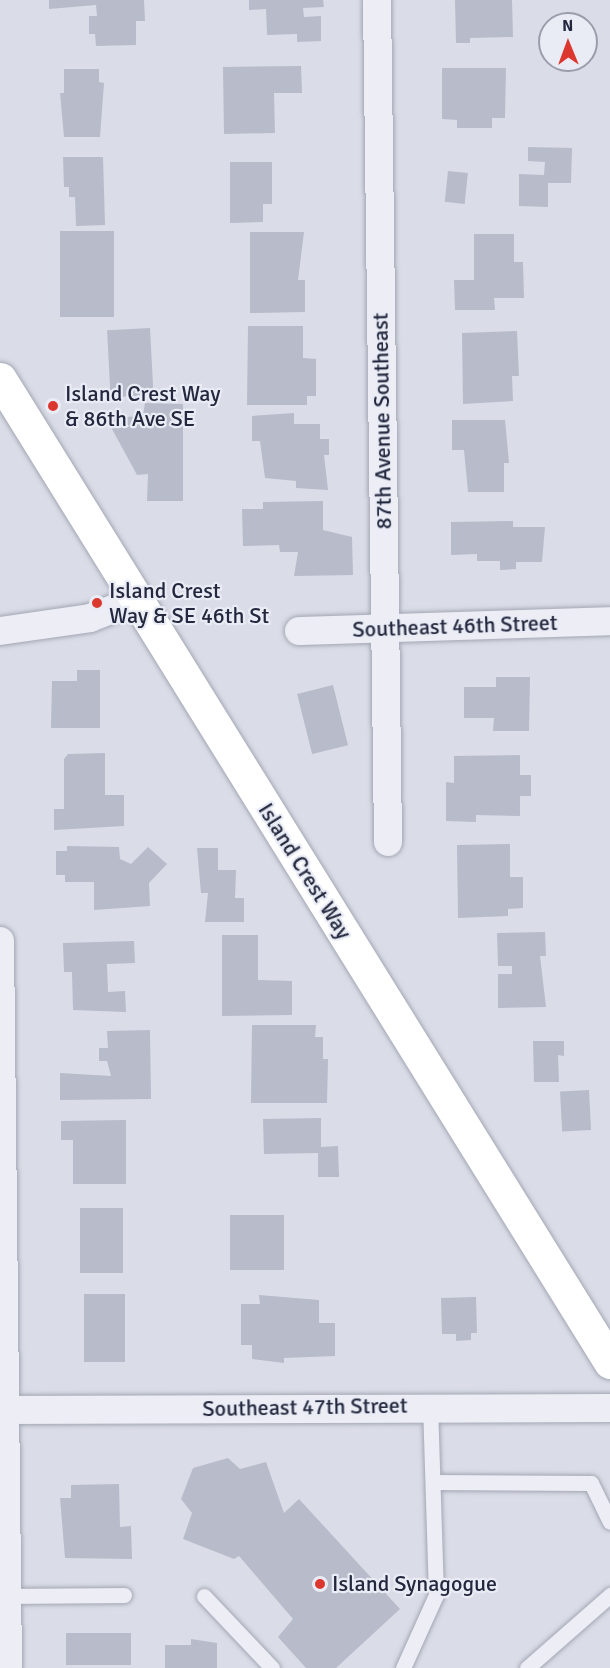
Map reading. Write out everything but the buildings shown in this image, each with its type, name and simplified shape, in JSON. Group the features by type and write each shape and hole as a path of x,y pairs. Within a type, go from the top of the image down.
{"main road":[{"name":"Island Crest Way","path":"0,379 610,1362"}],"street":[{"name":"87th Avenue Southeast","path":"377,0 387,842"},
{"path":"0,631 63,625 136,600"},
{"name":"Southeast 46th Street","path":"300,631 610,621"},
{"path":"0,941 8,1668"},
{"name":"Southeast 47th Street","path":"4,1410 430,1406 610,1408"}],"lane":[{"path":"403,1668 436,1595 430,1406"},
{"path":"433,1482 591,1483 610,1522"},
{"path":"8,1596 124,1595"},
{"path":"527,1668 610,1595"},
{"path":"204,1596 272,1668"}],"place":[{"name":"Island Crest Way & 86th Ave SE","path":"53,406"},
{"name":"Island Crest Way & SE 46th St","path":"97,603"},
{"name":"Island Synagogue","path":"320,1584"}]}
